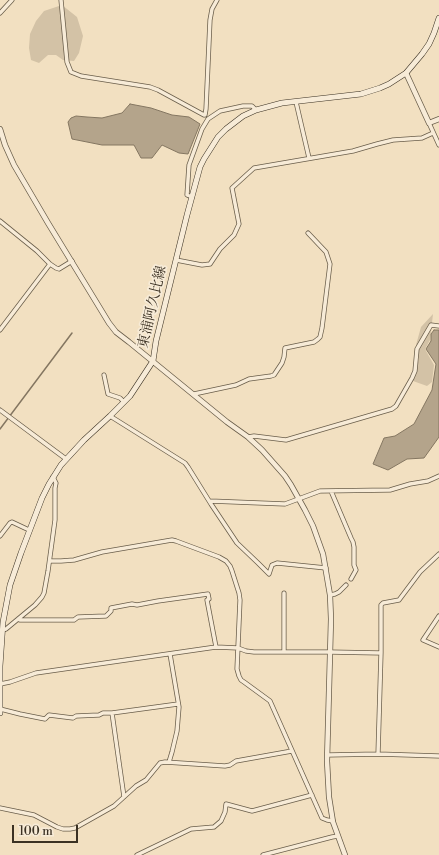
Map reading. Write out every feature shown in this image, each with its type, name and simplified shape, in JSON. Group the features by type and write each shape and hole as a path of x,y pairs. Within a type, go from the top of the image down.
{"main road":[{"name":"東浦阿久比線","path":"0,713 0,642 5,609 10,585 29,530 42,498 60,465 135,390 152,362 156,340 192,197 200,167 204,159 218,137 242,116 256,110 273,105 370,92 389,84 406,73 422,54 428,46 439,18"}],"street":[{"path":"0,13 12,0"},
{"path":"61,0 67,62 71,72 81,76 150,87 204,115 208,120"},
{"path":"204,115 206,109 210,20 212,9 217,0"},
{"path":"406,73 439,145"},
{"path":"296,102 309,158"},
{"path":"192,197 187,195 189,165 202,130 208,120 220,111 243,106 252,106 256,110"},
{"path":"429,123 439,119"},
{"path":"0,129 14,165 109,323 116,332 227,422 248,437 262,450 285,476 299,498 313,526 323,554 330,595 331,619 327,778 333,821 345,855"},
{"path":"176,260 202,265 210,264 220,249 234,235 239,224 232,188 257,167 353,151 393,140 422,138 433,133"},
{"path":"0,221 56,268 59,269 72,261"},
{"path":"194,394 236,385 249,378 274,375 283,360 285,348 318,340 322,328 330,264 326,252 308,233"},
{"path":"0,330 2,324 50,264"},
{"path":"248,437 254,436 286,440 392,409 396,406 412,378 415,370 416,350 431,325 439,326"},
{"path":"104,375 108,394 120,398 124,402"},
{"path":"0,410 66,459"},
{"path":"110,416 185,463 237,543 269,574 274,563 326,568"},
{"path":"2,630 6,629 35,605 42,597 45,589 54,533 56,483 53,476"},
{"path":"210,501 285,504 316,492 390,490 410,484 428,481 439,476"},
{"path":"331,491 353,542 354,565 356,570 351,579"},
{"path":"0,536 12,522 29,530"},
{"path":"50,561 74,560 102,552 172,540 226,561 230,566 239,593 240,608 237,669 239,676 241,680 270,701 322,818 333,821"},
{"path":"378,754 381,605 383,603 399,600 420,572 439,554"},
{"path":"330,595 339,592 346,585"},
{"path":"284,593 284,652"},
{"path":"18,619 74,620 78,617 106,616 111,611 111,608 208,594 209,599 207,600 216,647"},
{"path":"439,617 423,640 439,647"},
{"path":"0,684 36,673 216,647 238,648 254,652 381,653"},
{"path":"168,762 177,731 179,707 170,654"},
{"path":"0,709 45,719 49,715 73,718 76,716 99,715 103,713 178,704"},
{"path":"112,713 124,797"},
{"path":"0,808 34,815 57,827 70,829 75,828 118,803 136,786 146,780 160,763 168,762 225,766 236,761 292,751"},
{"path":"328,755 378,754 439,756"},
{"path":"137,855 194,829 214,827 221,821 225,812 226,804 252,811 312,795"},
{"path":"263,855 338,836"}],"shaded area":[{"path":"62,5 77,17 83,36 79,53 74,61 63,60 56,55 48,55 39,63 31,60 29,48 30,34 36,21 44,11"},
{"path":"130,104 151,108 172,115 189,117 200,124 188,154 179,153 162,145 152,158 141,158 134,145 102,145 72,139 68,122 71,118 76,116 102,118 122,113"},
{"path":"433,314 430,340 425,349 434,365 432,382 427,386 413,381 419,359 416,345 421,327"},
{"path":"434,330 439,330 439,437 424,458 407,459 388,470 373,464 384,438 395,436 414,424 432,390 436,364 426,349 431,341 431,334"}],"waterway":[{"path":"0,429 72,333"}]}
